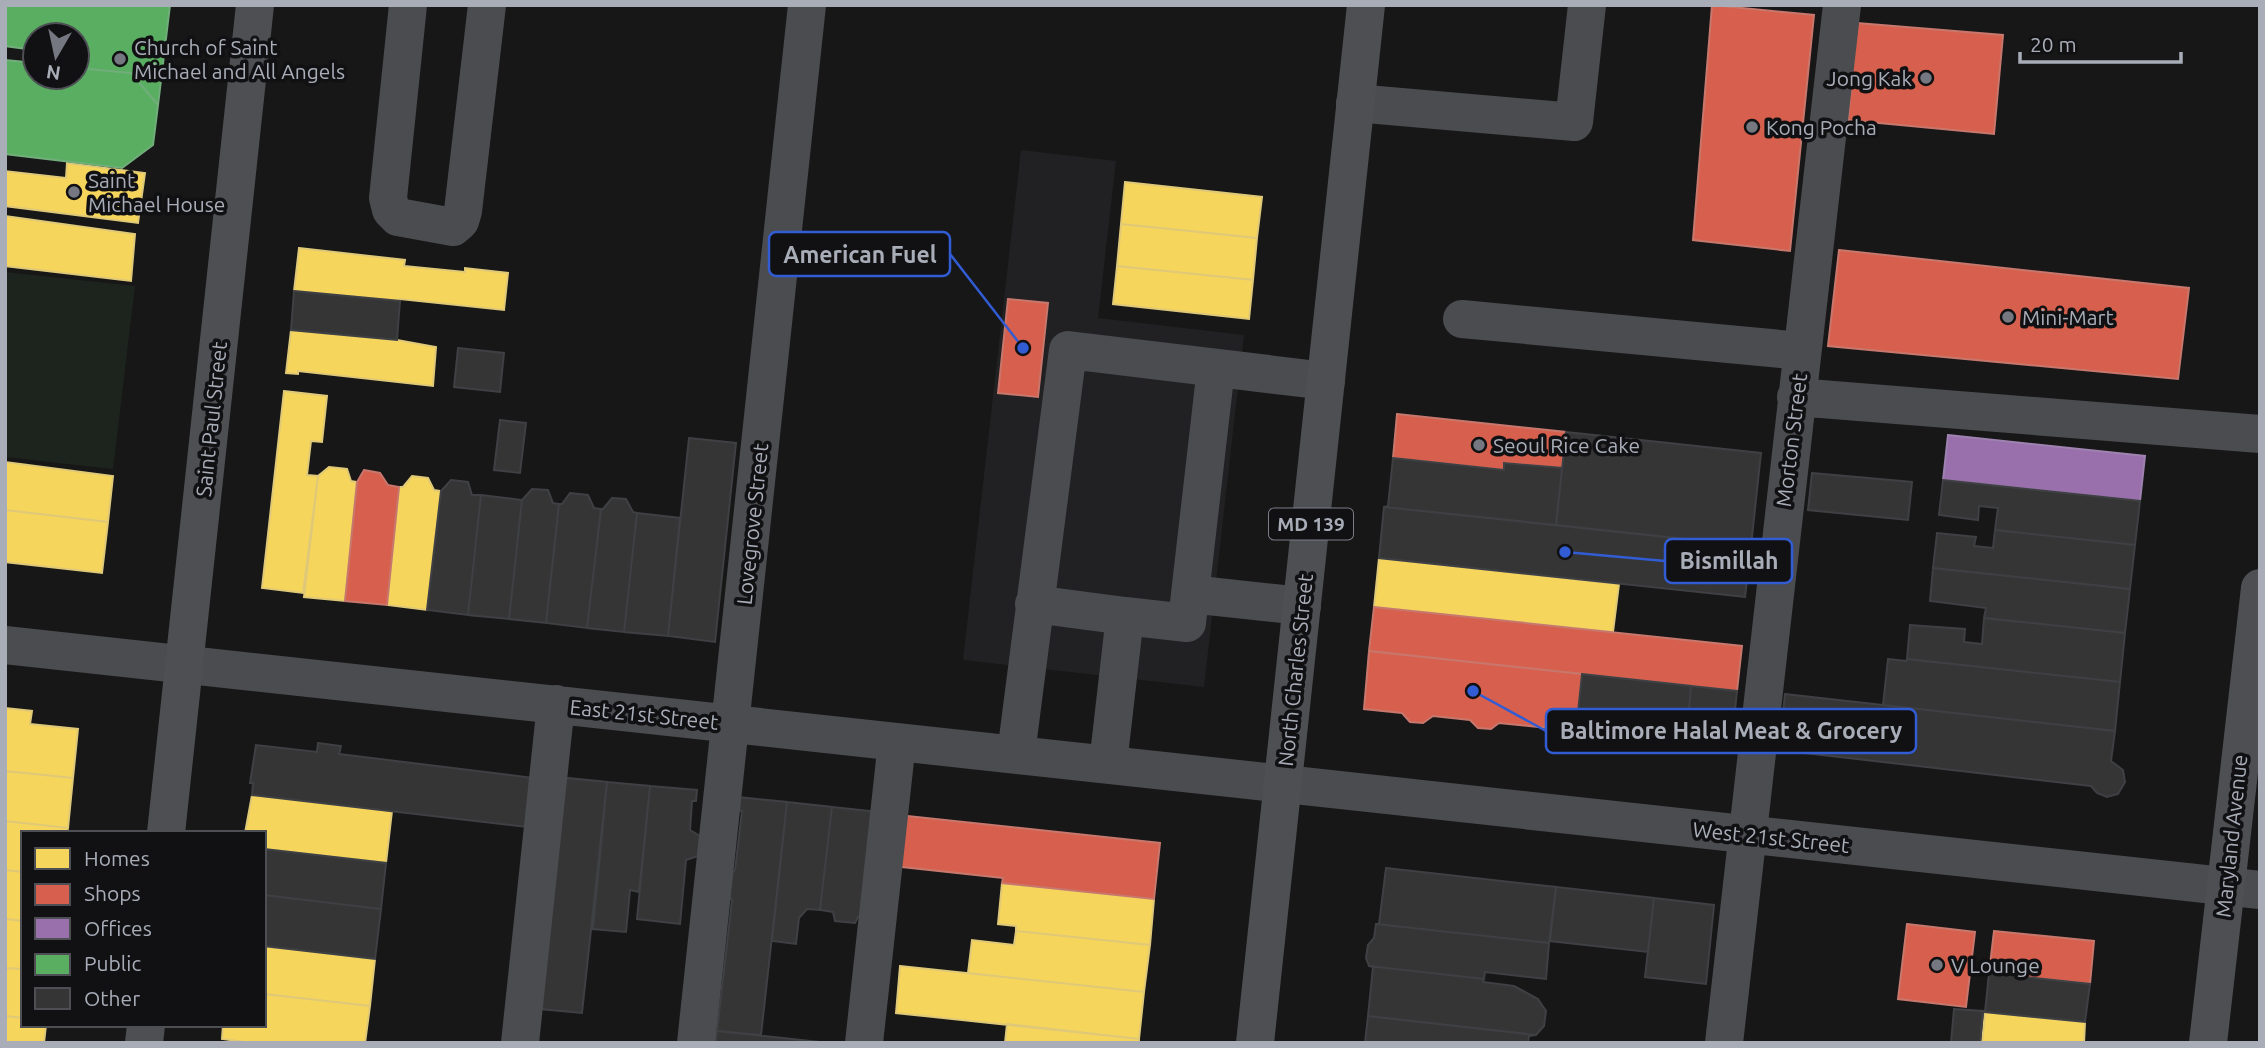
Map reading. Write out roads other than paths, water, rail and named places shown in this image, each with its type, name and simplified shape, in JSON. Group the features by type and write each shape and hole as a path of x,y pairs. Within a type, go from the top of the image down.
{"main road":[{"name":"Saint Paul Street","path":"166,831 255,5"},
{"name":"North Charles Street","path":"1255,1043 1366,5"},
{"name":"Maryland Avenue","path":"2208,1043 2242,888 2260,588"}],"street":[{"path":"408,5 388,198 391,210 398,217 453,227 460,221 463,211 487,5"},
{"name":"Lovegrove Street","path":"696,1043 807,5"},
{"path":"1355,103 1574,122 1587,5"},
{"name":"Morton Street","path":"1724,1043 1842,5"},
{"path":"1462,319 1802,351"},
{"path":"1016,754 1068,351 1326,380"},
{"path":"1034,604 1187,623 1216,368"},
{"path":"1796,397 2260,435"},
{"path":"1190,594 1302,606"},
{"path":"1108,765 1125,616"},
{"name":"East 21st Street","path":"5,645 1283,783"},
{"path":"520,1043 556,704"},
{"path":"864,1043 897,742"},
{"name":"West 21st Street","path":"1283,783 2242,888"}],"place":[{"name":"Church of Saint Michael and All Angels","path":"120,59"},
{"name":"Jong Kak","path":"1926,78"},
{"name":"Kong Pocha","path":"1752,127"},
{"name":"Saint Michael House","path":"74,192"},
{"name":"Mini-Mart","path":"2008,317"},
{"name":"American Fuel","path":"1023,348"},
{"name":"Seoul Rice Cake","path":"1479,445"},
{"name":"Bismillah","path":"1565,552"},
{"name":"Baltimore Halal Meat & Grocery","path":"1473,691"},
{"name":"V Lounge","path":"1937,965"}]}
